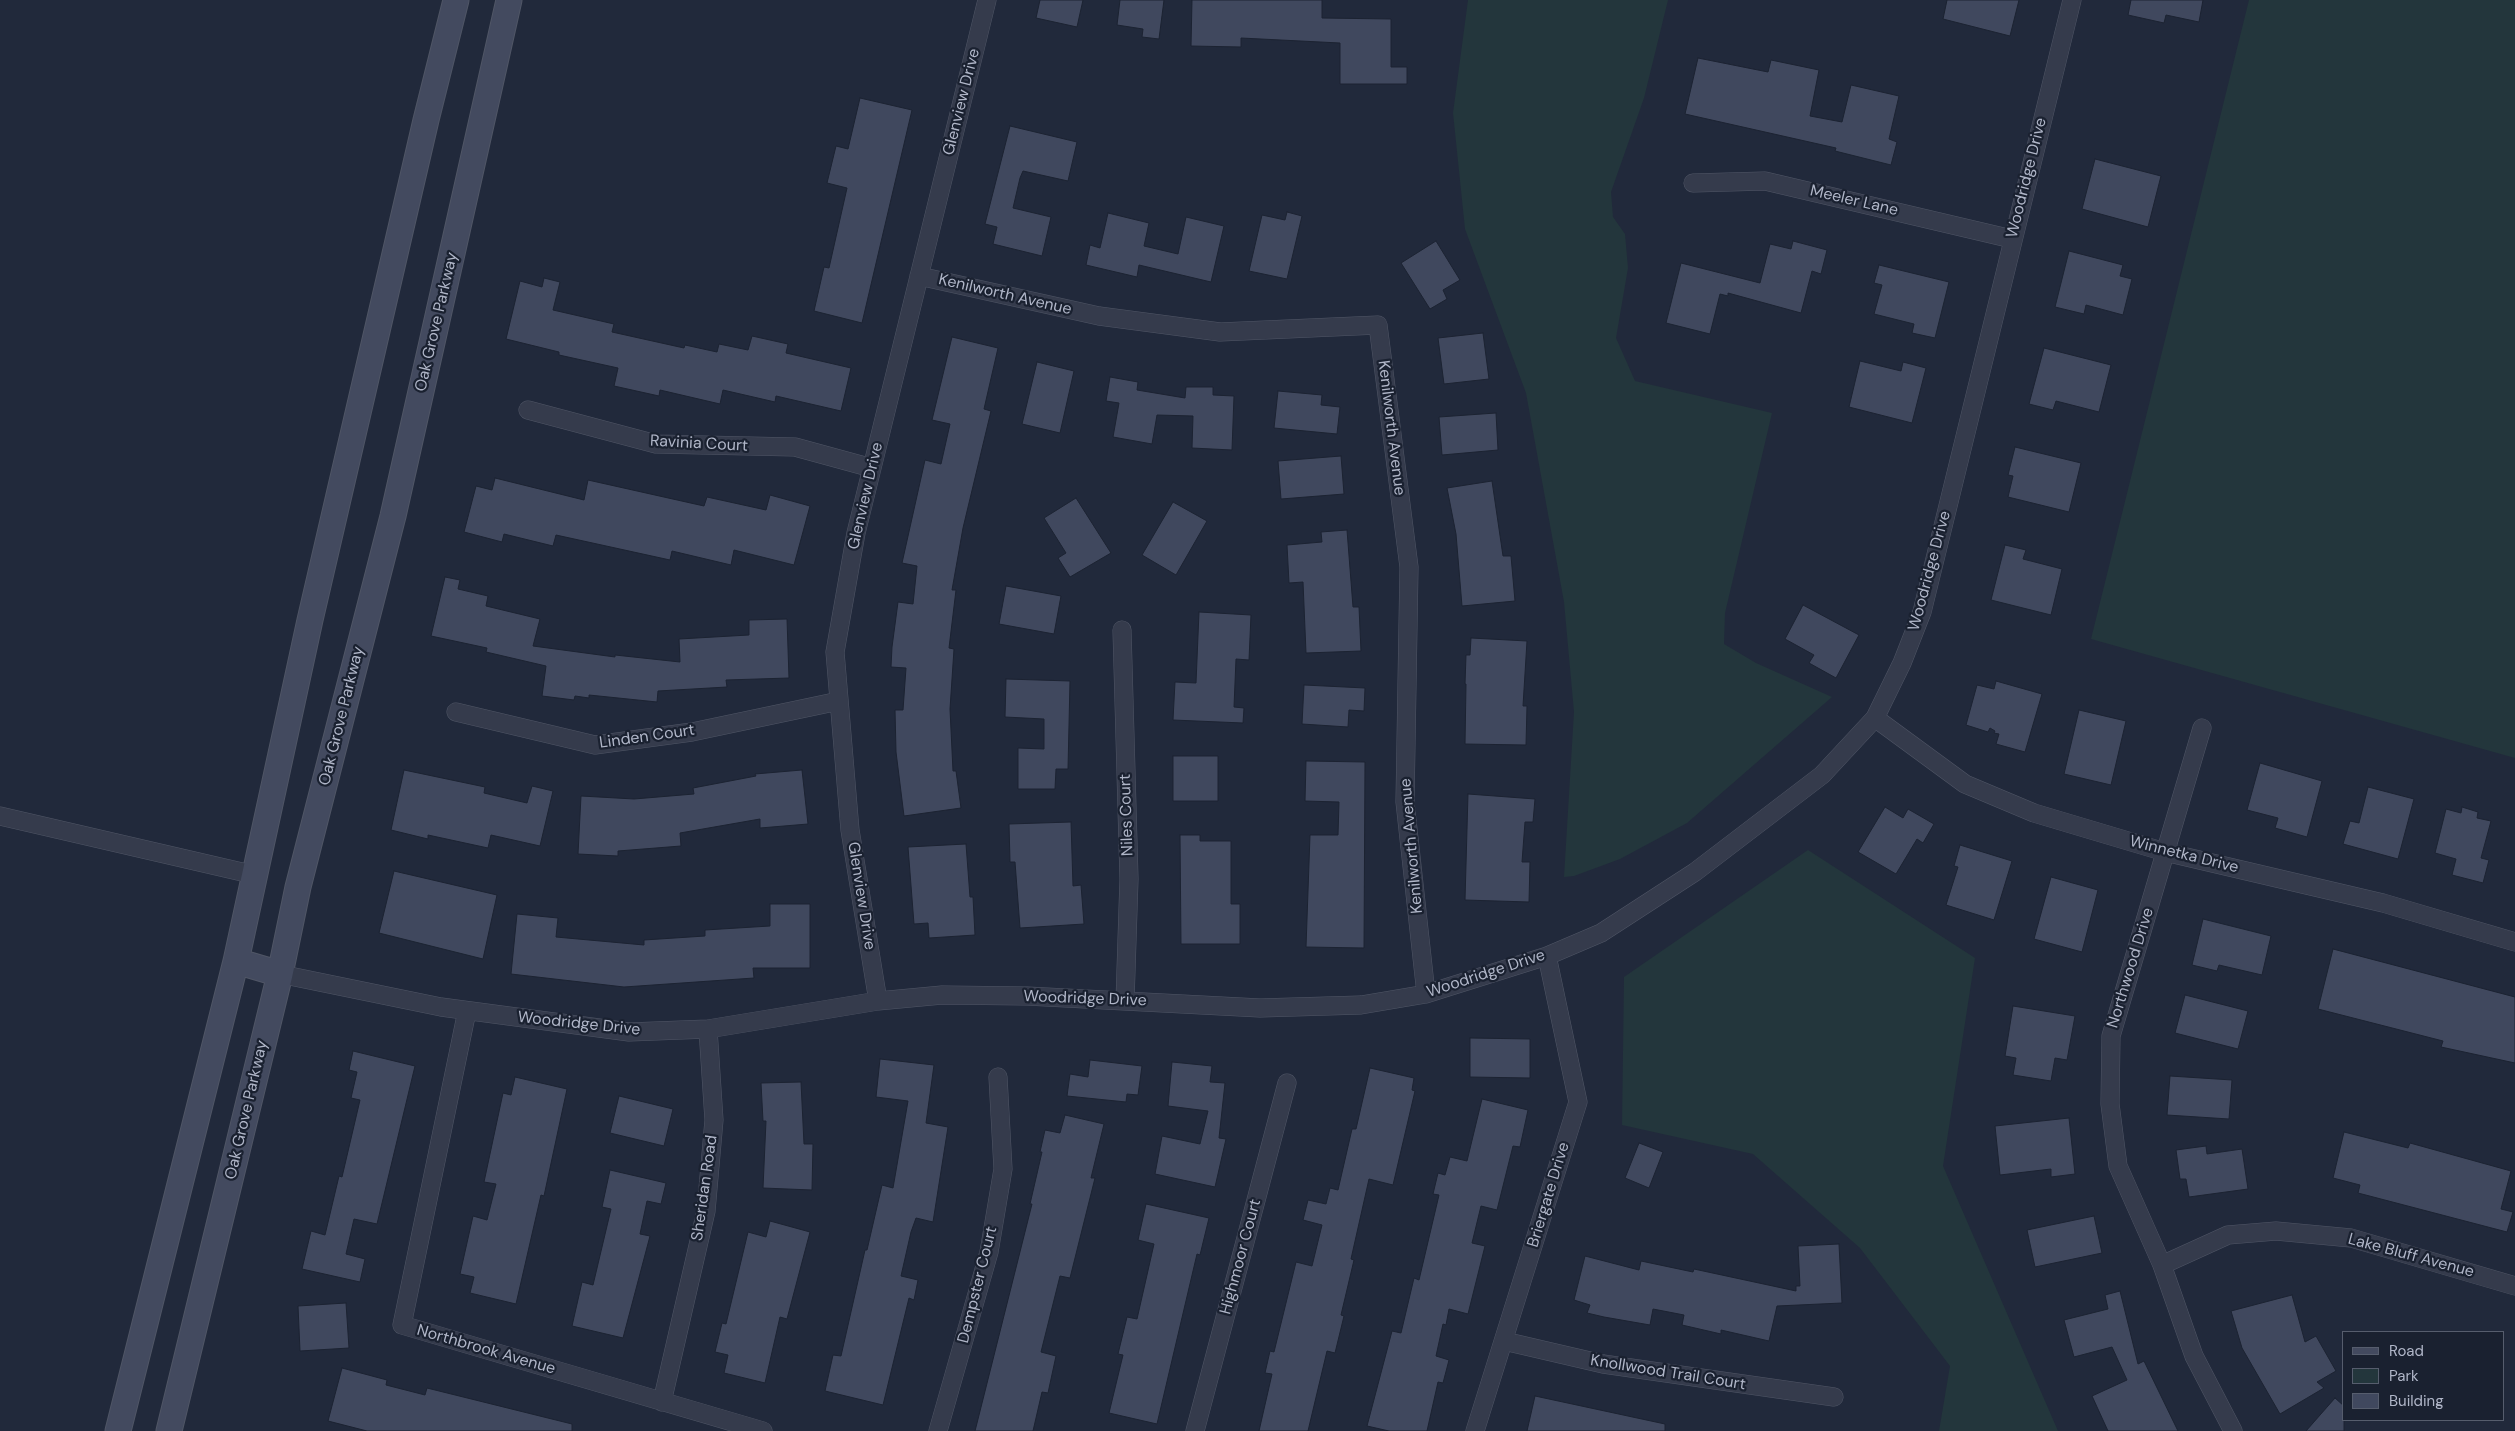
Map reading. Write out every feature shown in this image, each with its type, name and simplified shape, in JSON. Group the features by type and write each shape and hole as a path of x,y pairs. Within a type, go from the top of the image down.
{"main road":[{"path":"118,1431 236,961 312,610 426,120 456,0"},
{"name":"Oak Grove Parkway","path":"169,1431 280,974 298,887 395,506 509,0"},
{"path":"236,961 280,974"}],"street":[{"name":"Glenview Drive","path":"878,1001 850,830 835,652 856,533 987,0"},
{"name":"Woodridge Drive","path":"280,974 467,1011 629,1032 708,1029 878,1001 942,995 1260,1008 1360,1005 1426,994 1547,956 1601,933 1695,872 1822,775 1875,718 1902,663 1922,612 2072,0"},
{"name":"Meeler Lane","path":"1694,183 1765,181 2012,239"},
{"name":"Kenilworth Avenue","path":"919,276 1099,316 1220,332 1378,324 1409,567 1405,802 1426,994"},
{"name":"Ravinia Court","path":"528,410 656,444 795,447 872,468"},
{"name":"Niles Court","path":"1122,630 1129,879 1125,1001"},
{"name":"Linden Court","path":"456,712 595,745 692,732 839,701"},
{"name":"Winnetka Drive","path":"1875,718 1964,784 2034,813 2165,852 2383,903 2515,942"},
{"name":"Northwood Drive","path":"2202,728 2111,1036 2110,1104 2118,1166 2162,1265 2194,1356 2233,1431"},
{"path":"0,816 255,875"},
{"name":"Briergate Drive","path":"1475,1431 1578,1102 1547,956"},
{"name":"Northbrook Avenue","path":"467,1011 402,1325 764,1431"},
{"name":"Sheridan Road","path":"662,1402 706,1211 714,1120 708,1029"},
{"name":"Dempster Court","path":"938,1431 989,1252 1003,1169 998,1077"},
{"name":"Highmoor Court","path":"1195,1431 1286,1083"},
{"name":"Lake Bluff Avenue","path":"2162,1265 2228,1235 2276,1231 2351,1238 2515,1286"},
{"name":"Knollwood Trail Court","path":"1504,1341 1604,1364 1834,1397"}],"green space":[{"path":"1468,0 1668,0 1644,98 1611,192 1613,217 1625,234 1628,268 1616,338 1635,381 1772,413 1725,613 1724,644 1756,663 1832,697 1687,823 1620,859 1574,876 1564,877 1574,712 1564,602 1526,393 1465,229 1453,113"},
{"path":"2249,0 2515,0 2515,758 2091,639"},
{"path":"1808,850 1975,958 1943,1166 2058,1431 1939,1431 1950,1366 1860,1248 1753,1154 1622,1125 1624,977"}],"building":[{"path":"1040,0 1083,0 1077,27 1036,18"},
{"path":"1120,0 1164,0 1159,39 1142,37 1143,29 1117,25"},
{"path":"1192,0 1322,0 1322,18 1391,19 1391,67 1407,67 1407,84 1340,84 1340,43 1241,38 1241,47 1191,46"},
{"path":"1947,0 2019,0 2010,36 1943,19"},
{"path":"2131,0 2203,0 2199,22 2166,15 2164,23 2128,15"},
{"path":"1698,58 1768,72 1771,60 1819,70 1810,116 1842,122 1851,85 1899,96 1889,139 1897,142 1891,165 1835,151 1836,148 1685,114"},
{"path":"860,98 912,110 862,323 814,311 824,267 829,268 847,188 827,183 836,146 848,149"},
{"path":"1010,126 1077,142 1068,181 1023,171 1020,178 1013,208 1051,217 1042,256 993,244 997,227 985,224"},
{"path":"2095,159 2161,176 2148,227 2082,209"},
{"path":"1287,212 1302,216 1287,279 1249,271 1262,215 1285,220"},
{"path":"1108,213 1149,223 1144,246 1178,254 1186,217 1224,226 1211,282 1139,265 1137,277 1086,265 1090,245 1100,248"},
{"path":"1436,241 1460,280 1443,290 1447,299 1430,309 1401,263"},
{"path":"1793,241 1827,250 1821,274 1812,271 1801,313 1728,293 1728,296 1720,294 1710,334 1666,323 1681,263 1760,283 1770,244 1791,249"},
{"path":"2069,251 2123,265 2120,276 2132,279 2123,315 2086,305 2084,314 2055,307"},
{"path":"1879,265 1949,282 1935,338 1912,333 1914,324 1874,314 1882,285 1874,283"},
{"path":"544,278 560,282 553,310 614,324 612,332 684,348 685,345 717,352 719,344 748,350 752,336 788,344 786,353 851,368 841,411 776,396 775,402 723,390 720,404 660,390 659,396 614,386 618,368 559,355 559,352 506,339 520,281 542,287"},
{"path":"1483,333 1489,379 1444,384 1438,338"},
{"path":"952,337 998,348 984,409 991,411 963,528 952,590 956,590 949,648 954,649 950,709 953,771 956,771 961,808 904,816 896,752 895,710 903,710 906,668 891,667 892,647 898,602 913,604 917,566 902,563 925,460 941,464 950,424 932,420"},
{"path":"2044,348 2111,365 2099,412 2056,401 2053,410 2029,404"},
{"path":"1860,361 1901,371 1903,362 1926,368 1912,423 1849,407"},
{"path":"1037,362 1074,371 1060,433 1022,424"},
{"path":"1110,377 1138,382 1137,390 1185,398 1186,387 1213,387 1213,395 1234,396 1232,450 1192,448 1193,416 1157,415 1152,444 1113,437 1119,403 1106,401"},
{"path":"1278,391 1322,395 1321,405 1340,407 1337,434 1274,428"},
{"path":"1496,413 1498,450 1442,455 1439,417"},
{"path":"2015,447 2081,463 2069,512 2008,497 2013,476 2008,475"},
{"path":"1341,456 1344,494 1281,499 1278,461"},
{"path":"495,478 584,500 588,480 704,506 707,497 766,510 770,495 810,506 794,565 734,550 731,565 672,551 670,560 556,535 553,546 504,534 502,542 464,532 476,486 492,490"},
{"path":"1492,481 1503,556 1511,556 1515,601 1462,606 1456,534 1447,488"},
{"path":"1076,498 1111,553 1070,577 1058,558 1066,553 1044,518"},
{"path":"1173,502 1207,521 1176,575 1142,555"},
{"path":"1347,530 1353,607 1359,607 1361,651 1306,653 1303,582 1289,583 1287,545 1322,542 1321,532"},
{"path":"2005,545 2026,550 2023,559 2062,569 2051,615 1991,600"},
{"path":"445,577 460,580 458,589 488,596 486,606 540,619 533,646 615,657 615,655 680,662 679,639 749,635 749,620 787,619 789,678 726,680 727,687 658,691 657,702 589,695 589,698 575,696 574,700 542,696 546,666 486,652 487,648 431,636"},
{"path":"1006,586 1061,596 1054,634 999,624"},
{"path":"1803,605 1859,635 1836,678 1809,663 1814,655 1785,639"},
{"path":"1199,612 1251,615 1249,660 1236,659 1234,707 1244,708 1243,723 1173,720 1175,682 1196,683"},
{"path":"1471,638 1527,641 1523,706 1527,706 1526,745 1465,744 1466,655 1470,655"},
{"path":"1006,679 1070,681 1068,769 1056,769 1055,789 1018,789 1018,748 1044,749 1044,719 1005,717"},
{"path":"1996,681 2042,694 2025,752 1996,744 1999,734 1994,733 1995,731 1990,728 1988,732 1966,725 1977,685 1994,689"},
{"path":"1304,685 1365,688 1364,711 1349,710 1348,727 1302,724"},
{"path":"2079,710 2126,721 2111,785 2064,774"},
{"path":"1173,756 1218,756 1218,801 1173,801"},
{"path":"1306,761 1365,762 1364,948 1306,947 1310,835 1338,835 1339,802 1305,801"},
{"path":"2260,763 2322,781 2307,837 2275,828 2278,818 2247,810"},
{"path":"404,770 485,787 484,793 527,803 532,786 553,791 540,846 491,835 488,848 428,835 428,839 391,830"},
{"path":"802,770 808,824 760,828 760,819 680,833 681,846 618,851 618,856 578,854 581,796 634,799 694,794 693,788 756,776 755,774"},
{"path":"2368,787 2414,799 2398,859 2343,844 2350,821 2359,823"},
{"path":"1468,794 1535,799 1533,822 1525,822 1522,862 1530,862 1529,902 1465,900"},
{"path":"1885,807 1903,818 1908,809 1934,824 1923,843 1917,839 1896,874 1858,852"},
{"path":"2462,807 2478,812 2477,818 2491,821 2481,858 2489,860 2483,883 2452,875 2456,859 2435,853 2446,809 2461,813"},
{"path":"1071,822 1073,886 1081,885 1084,924 1020,928 1015,862 1010,862 1009,824"},
{"path":"1180,835 1200,835 1200,841 1231,841 1231,904 1240,904 1240,944 1181,944"},
{"path":"966,844 970,897 973,897 975,935 929,938 928,923 914,924 908,847"},
{"path":"1960,845 2012,861 1994,920 1946,905 1958,867 1954,866"},
{"path":"394,871 497,895 483,959 379,933"},
{"path":"2051,877 2098,890 2082,952 2034,939"},
{"path":"770,904 810,904 810,968 753,968 754,978 624,987 511,974 517,914 558,918 556,937 644,945 644,940 705,936 705,930 770,926"},
{"path":"2203,919 2271,936 2262,975 2219,965 2217,971 2192,965"},
{"path":"2333,949 2515,997 2515,1063 2441,1047 2443,1041 2318,1009"},
{"path":"2185,995 2248,1011 2238,1049 2175,1033"},
{"path":"2013,1006 2075,1016 2067,1060 2055,1058 2051,1081 2013,1075 2016,1058 2005,1056"},
{"path":"1470,1038 1530,1039 1530,1078 1470,1077"},
{"path":"353,1051 415,1066 377,1224 354,1219 346,1254 365,1259 360,1282 302,1269 311,1231 325,1235 339,1176 342,1177 360,1100 351,1098 357,1072 349,1070"},
{"path":"880,1059 934,1065 926,1123 948,1127 933,1222 916,1218 911,1232 901,1276 918,1280 914,1300 909,1298 883,1405 825,1391 833,1355 841,1356 882,1185 893,1188 908,1101 876,1097"},
{"path":"1090,1060 1142,1066 1138,1095 1127,1094 1126,1102 1067,1096 1070,1074 1088,1077"},
{"path":"1172,1062 1212,1066 1210,1082 1225,1083 1219,1138 1226,1139 1215,1187 1155,1174 1162,1136 1200,1144 1208,1111 1168,1106"},
{"path":"1370,1068 1414,1078 1412,1090 1415,1091 1393,1185 1369,1179 1351,1259 1354,1260 1341,1315 1344,1316 1335,1353 1327,1351 1308,1431 1259,1431 1272,1374 1265,1373 1270,1351 1274,1352 1296,1262 1312,1266 1322,1225 1303,1220 1308,1200 1326,1204 1330,1188 1338,1190 1352,1129 1356,1129"},
{"path":"2170,1076 2232,1080 2229,1119 2167,1115"},
{"path":"515,1077 567,1089 544,1196 541,1195 516,1304 470,1293 474,1277 460,1274 473,1216 487,1220 496,1184 484,1182 503,1093 511,1095"},
{"path":"801,1082 804,1144 813,1144 812,1190 763,1188 766,1121 763,1121 761,1083"},
{"path":"619,1096 673,1109 664,1146 610,1133"},
{"path":"1482,1099 1528,1110 1520,1147 1513,1146 1497,1210 1481,1206 1472,1243 1485,1246 1468,1314 1449,1309 1446,1325 1443,1324 1436,1356 1449,1360 1443,1383 1438,1382 1427,1431 1389,1431 1367,1426 1392,1331 1401,1333 1414,1278 1419,1280 1439,1195 1433,1194 1438,1173 1445,1175 1450,1157 1467,1161"},
{"path":"1065,1115 1104,1124 1091,1178 1095,1178 1070,1278 1060,1276 1041,1352 1056,1356 1048,1393 1042,1392 1033,1431 975,1431 1032,1204 1030,1204 1045,1130 1060,1133"},
{"path":"2069,1118 2075,1174 2051,1177 2051,1169 2000,1175 1995,1126"},
{"path":"2344,1132 2408,1148 2410,1143 2511,1171 2501,1209 2513,1212 2507,1232 2358,1193 2360,1185 2333,1178"},
{"path":"1639,1143 1663,1152 1649,1188 1625,1178"},
{"path":"2206,1146 2207,1154 2242,1149 2248,1189 2189,1197 2186,1179 2180,1179 2176,1150"},
{"path":"610,1170 666,1183 661,1204 647,1201 640,1234 650,1236 623,1338 572,1326 582,1282 593,1285 611,1209 602,1207"},
{"path":"1146,1204 1209,1218 1200,1255 1197,1254 1157,1424 1109,1413 1123,1355 1118,1354 1127,1317 1137,1319 1154,1244 1138,1240"},
{"path":"2094,1216 2102,1253 2035,1267 2027,1230"},
{"path":"770,1221 810,1232 787,1319 780,1317 765,1383 724,1373 728,1355 715,1352 722,1323 726,1324 748,1232 766,1237"},
{"path":"1839,1244 1842,1303 1777,1306 1769,1341 1721,1330 1721,1334 1682,1325 1684,1315 1653,1309 1650,1325 1604,1317 1587,1313 1590,1305 1574,1300 1585,1256 1639,1270 1641,1261 1693,1272 1694,1269 1796,1291 1796,1286 1800,1286 1798,1246"},
{"path":"2120,1291 2138,1364 2144,1361 2178,1431 2108,1431 2092,1396 2127,1380 2112,1347 2074,1357 2064,1320 2108,1309 2105,1295"},
{"path":"2292,1295 2305,1342 2316,1336 2336,1371 2317,1382 2324,1388 2280,1414 2242,1348 2231,1311"},
{"path":"346,1303 349,1348 300,1351 298,1306"},
{"path":"342,1368 387,1380 386,1385 425,1395 427,1388 572,1424 572,1431 367,1431 328,1421"},
{"path":"1535,1396 1665,1424 1665,1431 1527,1431"},
{"path":"2335,1398 2342,1404 2344,1431 2306,1431"}]}
